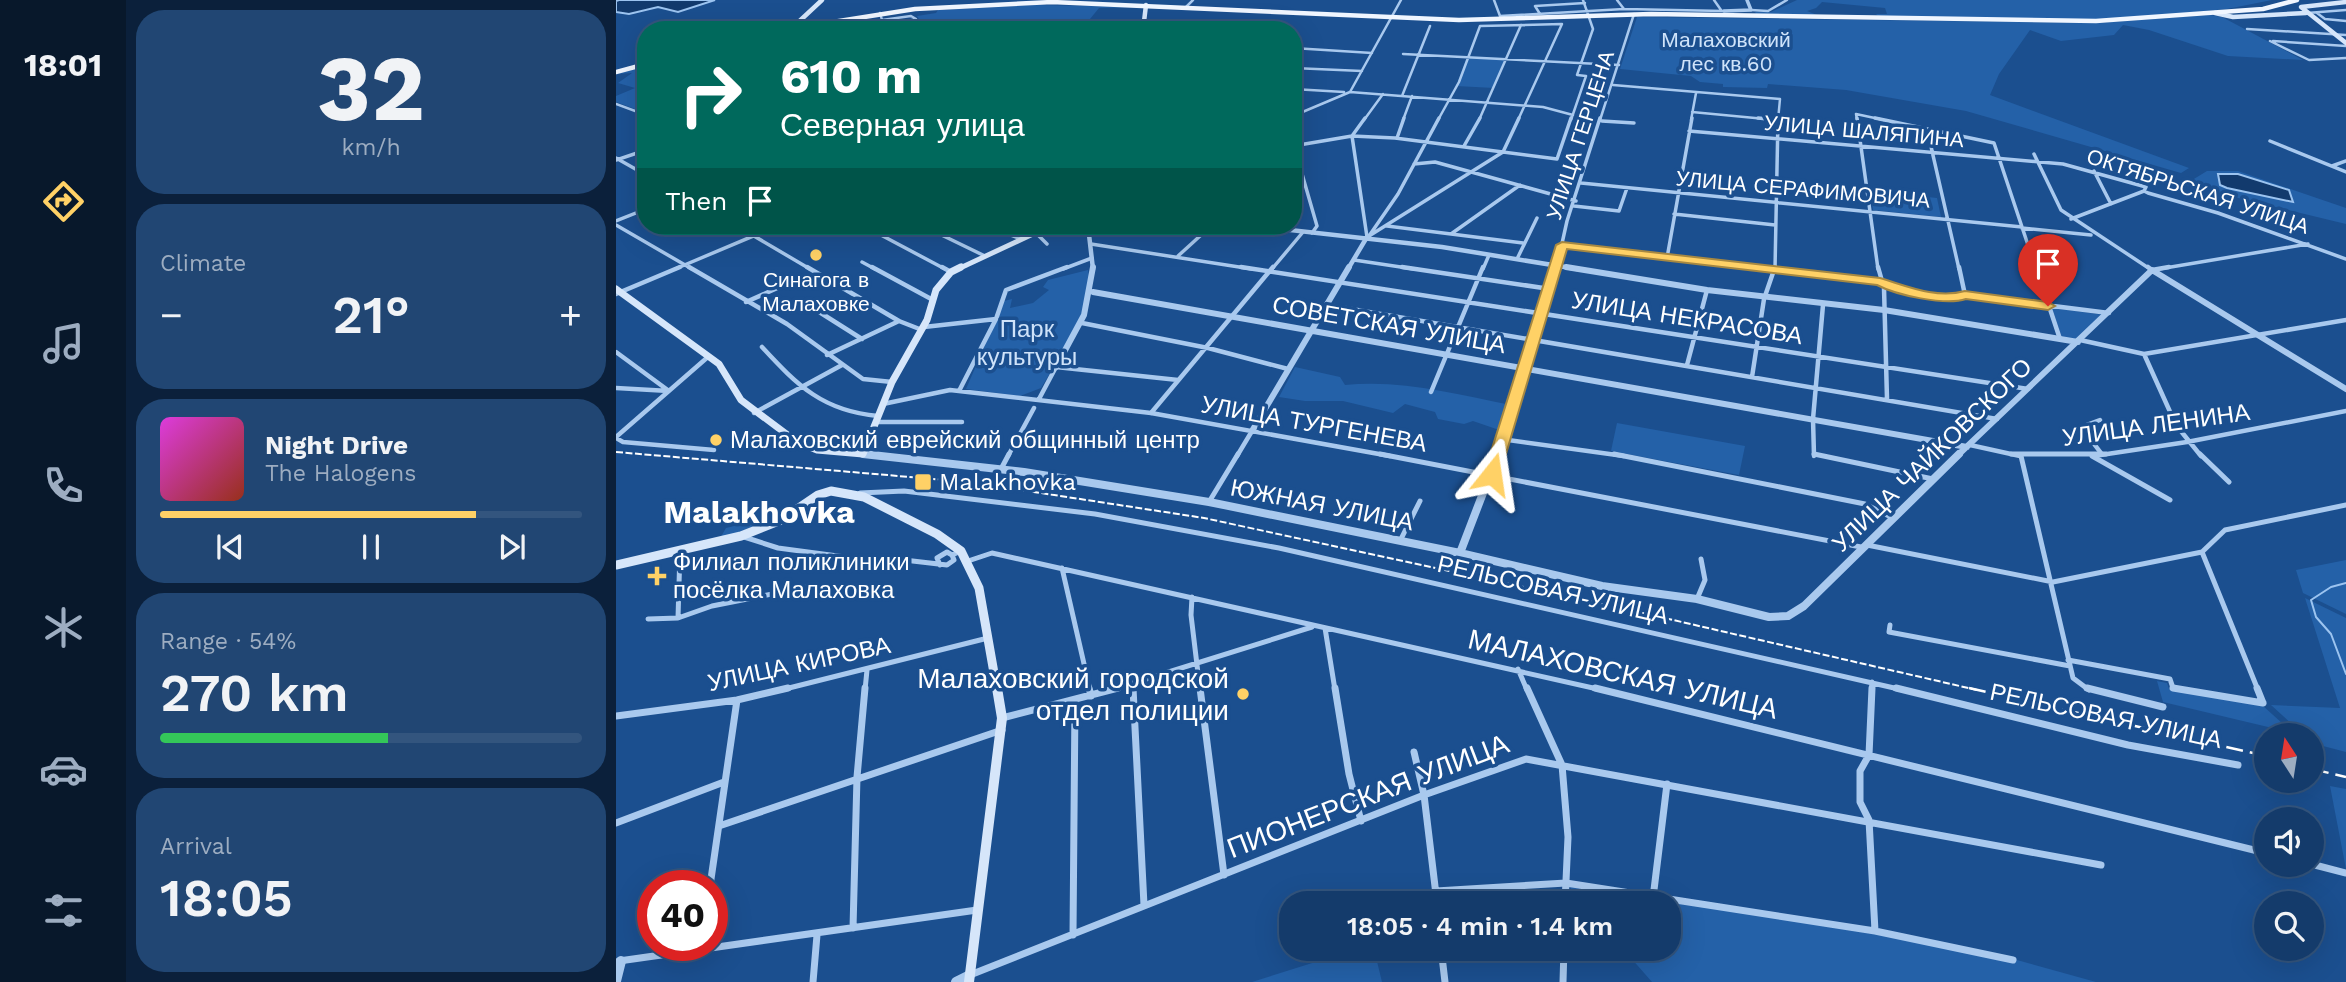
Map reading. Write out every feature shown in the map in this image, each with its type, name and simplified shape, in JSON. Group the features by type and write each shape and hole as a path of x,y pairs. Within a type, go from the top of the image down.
{"main road":[{"path":"800,21 822,0"},
{"path":"838,21 934,7 1026,3 1494,18 1592,13 1726,13 2096,21 2271,8 2297,0"},
{"path":"2346,2 2301,7 2346,44"},
{"path":"1144,21 1146,5"},
{"path":"2215,13 2230,16 2307,13"},
{"path":"616,72 637,66"},
{"path":"618,292 719,363 741,400 754,413 807,447 863,454 892,383 923,329 941,282 951,272 1029,235"},
{"path":"616,565 741,536 781,520 822,493 853,494 937,534 968,561 979,588 1002,718 970,978"}],"street":[{"path":"1186,7 1193,0"},
{"path":"1302,112 1349,92 1401,0"},
{"path":"1494,0 1500,16"},
{"path":"1617,0 1624,9"},
{"path":"1714,0 1716,6 1726,13"},
{"path":"1747,0 1751,10"},
{"path":"1494,18 1624,9 1726,13 1768,11 1787,0"},
{"path":"1302,145 1352,136 1397,138 1553,161 1560,156 1586,76 1577,75 1595,27 1592,13 1584,2 1535,6 1540,15"},
{"path":"2307,13 2346,10"},
{"path":"880,13 882,20"},
{"path":"2317,13 2325,19 2346,21"},
{"name":"УЛИЦА ГЕРЦЕНА","path":"1557,266 1634,14"},
{"path":"876,21 911,16 916,19 908,21"},
{"path":"1500,16 1514,18"},
{"path":"1209,502 1278,392 1289,369 1354,260 1368,237 1414,163 1427,141 1449,100 1480,26 1562,23 1503,152 1368,237"},
{"path":"1464,146 1488,103 1521,25"},
{"path":"1402,96 1430,26"},
{"path":"2247,29 2346,35"},
{"path":"2346,44 2270,41 2303,59 2346,58"},
{"path":"1302,48 1373,52"},
{"path":"1403,54 1619,65"},
{"path":"1302,68 1362,71"},
{"path":"1613,85 1658,86 1696,93 1780,99 1776,139 1775,271 1764,299 1752,377"},
{"path":"1302,89 1524,106 1573,115"},
{"path":"1667,258 1696,93"},
{"path":"1368,237 1352,136 1383,94"},
{"path":"1397,138 1412,96"},
{"path":"616,104 637,112"},
{"path":"1692,111 1777,120"},
{"path":"1887,399 1884,288 1880,281 1856,114 1994,143 2060,339"},
{"path":"1602,121 1634,123"},
{"path":"1927,129 1965,295"},
{"name":"УЛИЦА ШАЛЯПИНА","path":"1689,131 2037,162"},
{"path":"2270,141 2346,172"},
{"path":"617,159 637,153"},
{"path":"2034,154 2061,210 2071,219 2346,389"},
{"path":"617,159 637,170"},
{"path":"1414,163 1435,162 1575,203 1619,211 1627,188"},
{"name":"ОКТЯБРЬСКАЯ УЛИЦА","path":"2037,162 2094,172 2147,187 2144,191 2346,258"},
{"path":"2332,166 2346,162"},
{"path":"2094,172 2111,204"},
{"path":"1302,174 1317,226 1312,233"},
{"name":"УЛИЦА СЕРАФИМОВИЧА","path":"1581,183 2094,235"},
{"path":"1451,233 1520,185"},
{"path":"2071,219 2144,191"},
{"path":"616,223 637,213"},
{"path":"1674,215 1775,225"},
{"path":"1517,259 1537,218"},
{"path":"616,223 683,266 787,324 863,379 892,383"},
{"path":"1387,226 1524,243"},
{"path":"1303,232 1368,237 1764,299 1884,310 2144,354 2346,320"},
{"path":"881,235 951,272"},
{"path":"942,235 985,256"},
{"path":"1011,235 1021,239"},
{"path":"1038,235 1047,244"},
{"path":"1039,399 1082,323 1093,292 1090,235"},
{"path":"1178,256 1200,235"},
{"path":"1152,413 1300,235"},
{"path":"618,292 754,236 899,321 923,329 996,319"},
{"name":"УЛИЦА НЕКРАСОВА","path":"1091,244 1695,335 2028,389"},
{"path":"2152,270 2308,244"},
{"path":"1562,245 1880,281 1913,293 1954,299 1965,295 2109,313"},
{"path":"1431,392 1466,302 1489,255"},
{"path":"959,391 996,319 1006,290 1092,258"},
{"path":"1354,260 1550,289"},
{"path":"862,262 933,300"},
{"path":"1460,553 1492,474 1557,266"},
{"name":"УЛИЦА ЧАЙКОВСКОГО","path":"1769,617 1788,616 1804,606 1863,546 2152,270"},
{"path":"745,302 784,285"},
{"path":"1687,365 1707,290"},
{"name":"СОВЕТСКАЯ УЛИЦА","path":"1093,292 1969,446"},
{"path":"806,303 862,339"},
{"path":"1328,305 1997,419"},
{"path":"1824,305 1813,419 1814,456 1934,480"},
{"path":"827,355 899,321"},
{"path":"1082,323 1208,348 1289,369"},
{"path":"761,347 800,388 845,413 877,419 962,422"},
{"path":"616,352 669,391"},
{"path":"2144,354 2187,442 2230,482"},
{"path":"709,356 616,437 623,442 715,450"},
{"path":"754,413 842,365"},
{"path":"1056,367 1178,380"},
{"path":"616,388 669,391"},
{"name":"УЛИЦА ТУРГЕНЕВА","path":"883,404 939,391 959,391 1152,413 1492,474 2053,582"},
{"path":"1001,469 1034,408"},
{"name":"УЛИЦА ЛЕНИНА","path":"1969,446 2021,456 2092,456 2187,442 2346,411"},
{"path":"2099,420 2086,423 2081,428 2101,453"},
{"path":"1501,439 1527,445 1595,450 1775,484 1866,504 1893,518"},
{"name":"ЮЖНАЯ УЛИЦА","path":"863,454 1001,469 1209,502 1460,553 1602,586 1697,598 1769,617"},
{"path":"2021,456 2053,582 2073,678 2091,691 2163,707"},
{"path":"2092,456 2170,500"},
{"name":"РЕЛЬСОВАЯ УЛИЦА","path":"853,494 904,491 1069,511 1279,548 1872,682 2128,745 2182,752 2238,765"},
{"path":"1400,541 1420,501"},
{"path":"2053,582 2202,552 2225,530 2346,505"},
{"path":"741,536 778,548 890,563 904,560 940,565 937,558 947,552 956,553"},
{"path":"678,618 680,551"},
{"path":"1890,628 2069,663 2170,679 2173,688 2263,702 2202,552"},
{"name":"МАЛАХОВСКАЯ УЛИЦА","path":"968,561 992,553 1518,669 2254,850"},
{"path":"1697,598 1705,580 1701,559"},
{"path":"1062,568 1091,696"},
{"path":"648,619 678,618 712,606 812,586"},
{"path":"1192,597 1191,615 1224,875"},
{"path":"1002,718 1133,684 1315,626"},
{"path":"1325,628 1349,774 1361,821"},
{"name":"УЛИЦА КИРОВА","path":"616,716 737,700 988,638"},
{"path":"1518,669 1562,765 1569,837 1566,891"},
{"path":"853,928 857,777 867,670"},
{"path":"1872,682 1869,755 1860,771 1861,807 1870,820 1875,931"},
{"path":"1133,684 1144,905"},
{"path":"712,870 737,700"},
{"path":"1073,934 1075,700"},
{"path":"719,826 1002,730"},
{"path":"1414,752 1424,795 1436,891 1566,883 1612,891"},
{"name":"ПИОНЕРСКАЯ УЛИЦА","path":"956,982 1424,795 1526,759 1870,820 2101,865"},
{"path":"616,823 724,782"},
{"path":"1654,891 1667,784"},
{"path":"2324,867 2346,873"},
{"path":"1681,902 1875,931 2012,960"},
{"path":"728,944 817,935 977,910"},
{"path":"813,982 817,935"},
{"path":"616,981 619,961 637,958"},
{"path":"1443,961 1445,982"},
{"path":"1563,982 1564,961"}],"green space":[{"path":"1797,0 2272,0 2227,9 2095,21 1879,17 1876,14 1887,14 1885,8 1822,2 1807,11 1817,15 1755,12 1771,12"},
{"path":"1036,5 1141,7 1099,8 1088,21 920,21 917,16 936,13 938,10"},
{"name":"Малаховский лес кв.60","path":"2210,15 2222,17 2303,60 2228,56 2149,30 2123,25 2114,35 2061,41 2030,30 1999,74 1990,95 2189,168 2181,173 1966,111 1846,90 1768,84 1767,88 1723,87 1723,84 1700,82 1691,76 1620,69 1637,17 2098,23"},
{"path":"1467,57 1505,58 1494,88 1456,86"},
{"path":"637,68 637,110 616,102 616,96 635,88 618,83 632,73 616,74"},
{"path":"2207,171 2238,171 2346,208 2346,224 2184,185"},
{"path":"1870,191 1937,198 1941,217 1873,210"},
{"name":"Парк культуры","path":"1088,270 1091,289 1079,325 1041,388 1020,396 966,389 1004,301 1012,299 1010,308 1033,303 1049,290 1043,287 1048,280"},
{"path":"2052,308 2105,315 2077,340 2062,338"},
{"path":"1295,367 1340,377 1345,385 1407,386 1511,405 1502,431 1473,421 1464,424 1438,419 1435,412 1405,404 1393,413 1343,401 1305,401 1279,397"},
{"path":"1617,423 1745,446 1739,475 1611,451"},
{"path":"758,507 789,512 719,540 726,528 742,524 738,519"},
{"path":"2346,560 2346,614 2303,593 2296,570"},
{"path":"2305,598 2346,618 2346,752 2324,746 2324,723 2291,723 2271,705 2340,708"},
{"path":"2157,681 2167,683 2169,689 2262,705 2282,723 2254,724 2163,702"},
{"path":"2330,786 2346,789 2346,869"},
{"path":"1566,883 1615,891 1573,891"},
{"path":"1681,902 1992,953 2096,982 1652,982 1634,961 1681,961"},
{"path":"1319,961 1377,961 1382,982 1252,982"}],"shaded area":[{"path":"715,0 678,12 658,7 629,14 616,12 616,1"},
{"path":"2218,174 2238,174 2289,190 2293,202 2227,188 2220,185"}],"waterway":[{"path":"2346,583 2331,587 2311,600 2316,617 2331,634 2346,674"}],"railway":[{"path":"616,452 969,482 1204,518 1621,608 1977,690"},
{"path":"1969,688 2254,753"},
{"path":"2324,772 2346,777"}],"place":[{"name":"Синагога в Малаховке","path":"816,255"},
{"name":"Малаховский еврейский общинный центр","path":"716,440"},
{"name":"Malakhovka","path":"923,482"},
{"name":"Филиал поликлиники посёлка Малаховка","path":"657,576"},
{"name":"Малаховский городской отдел полиции","path":"1243,694"}],"district":[{"name":"Malakhovka","path":"759,512"}],"route":[{"path":"1492,474 1562,245 1880,281 1894,289 1954,299 1965,295 2048,306"}]}
